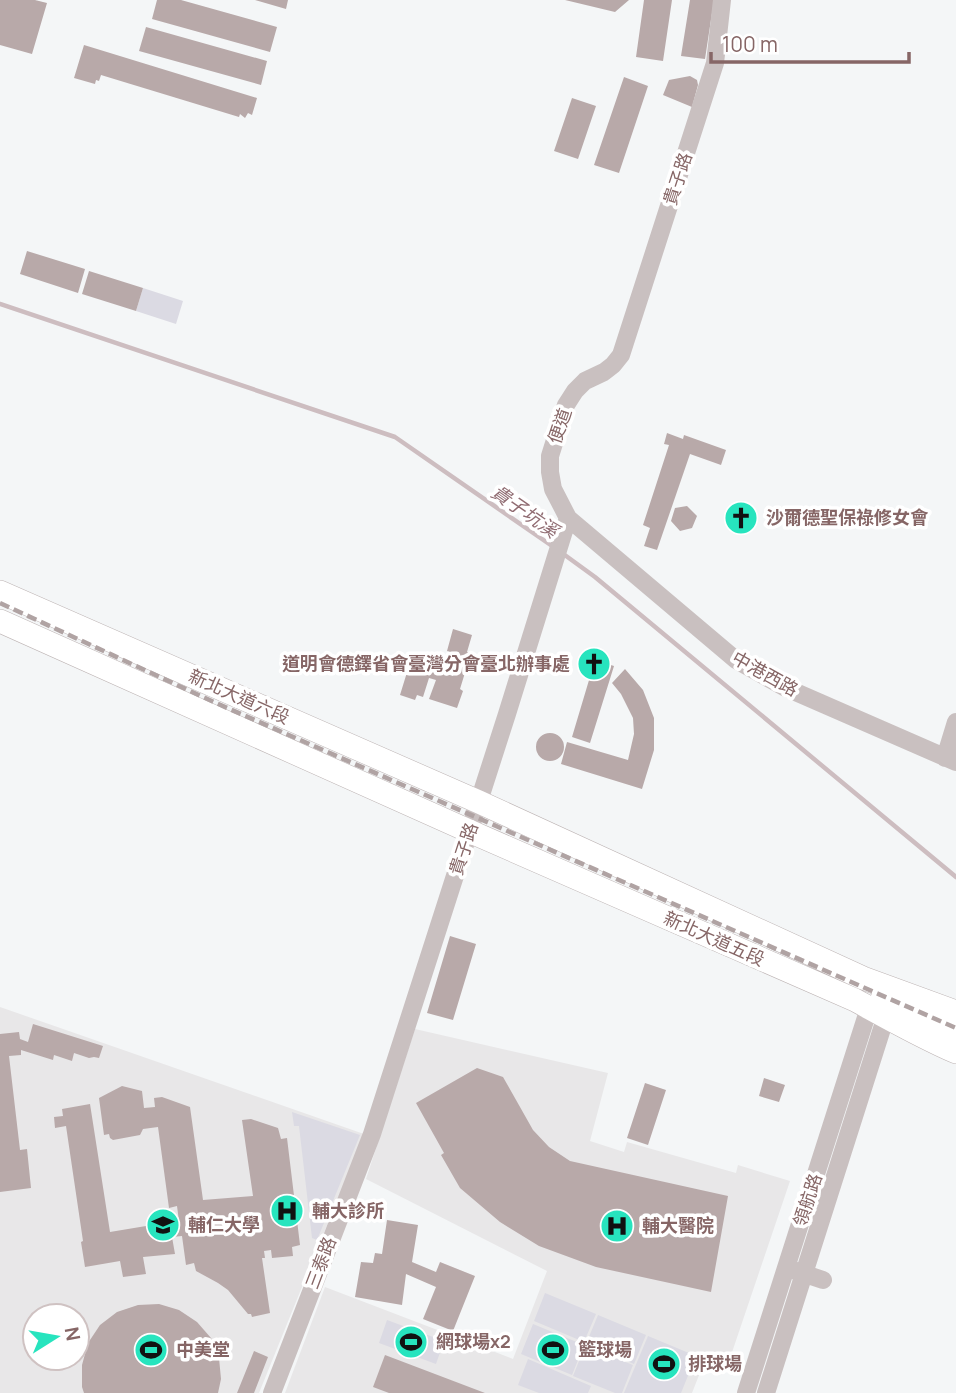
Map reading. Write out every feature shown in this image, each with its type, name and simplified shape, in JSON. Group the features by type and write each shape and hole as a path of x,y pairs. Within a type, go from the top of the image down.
{"main road":[{"name":"新北大道六段","path":"0,592 479,802"},
{"name":"新北大道六段","path":"0,621 469,831"},
{"name":"新北大道五段","path":"479,802 869,999 915,1033 956,1052"},
{"name":"新北大道五段","path":"469,831 869,999 956,1032"},
{"name":"新北大道五段","path":"869,999 956,1012"}],"street":[{"name":"貴子路","path":"621,355 715,63 722,0"},
{"name":"便道","path":"568,518 553,489 550,472 550,456 566,405 585,381 604,372 621,355"},
{"name":"貴子路","path":"372,1134 568,518"},
{"name":"中港西路","path":"568,518 736,660 785,687 951,760"},
{"path":"951,760 956,722"},
{"name":"領航路","path":"746,1393 869,999"},
{"name":"領航路","path":"765,1393 804,1274 869,999"},
{"name":"三泰路","path":"272,1393 372,1134"},
{"path":"786,1268 823,1280"}],"shaded area":[{"path":"143,288 183,301 176,324 136,311"},
{"name":"輔仁大學","path":"0,1007 364,1134 259,1393 0,1393"},
{"name":"輔大醫院","path":"415,1029 608,1073 590,1141 624,1152 627,1142 736,1173 738,1165 790,1181 725,1373 705,1360 692,1393 285,1393 325,1287 513,1359 547,1271 366,1179"},
{"path":"292,1112 360,1135 317,1240 312,1238 299,1126 294,1126"},
{"name":"籃球場","path":"545,1293 596,1314 584,1342 534,1321"},
{"name":"籃球場","path":"598,1315 646,1335 634,1364 586,1344"},
{"name":"網球場x2","path":"387,1320 444,1341 436,1364 379,1343"},
{"name":"籃球場","path":"533,1324 584,1345 572,1375 521,1354"},
{"path":"648,1336 696,1356 681,1393 624,1393"},
{"name":"籃球場","path":"585,1346 633,1365 622,1393 615,1393 573,1376"},
{"name":"籃球場","path":"528,1359 591,1386 588,1393 539,1393 518,1385"}],"building":[{"path":"0,0 35,0 47,3 32,54 0,45"},
{"path":"157,0 181,0 277,27 270,52 152,19"},
{"path":"255,0 288,0 286,9"},
{"path":"565,0 629,0 615,12"},
{"path":"644,0 672,0 663,61 636,57"},
{"path":"690,0 714,0 705,59 681,56"},
{"path":"146,27 267,61 261,85 139,51"},
{"path":"84,45 257,98 252,115 248,113 245,118 240,114 239,117 101,75 95,84 74,78"},
{"path":"690,76 697,80 698,85 692,107 663,95 669,80"},
{"path":"624,77 648,86 619,173 594,165"},
{"path":"572,98 596,106 578,159 554,151"},
{"path":"27,251 85,269 78,293 20,274"},
{"path":"89,271 143,288 136,311 82,294"},
{"path":"667,433 683,439 684,435 726,450 721,465 690,454 657,550 644,546 650,528 643,525 669,445 664,444"},
{"path":"687,506 697,516 692,528 680,531 671,521 675,508"},
{"path":"453,629 472,635 467,652 471,653 457,708 429,699 436,680 429,678 423,697 417,695 415,700 400,695 408,669 422,674 424,667 453,676 454,671 449,669 454,653 447,651"},
{"path":"595,660 614,666 590,743 572,737"},
{"path":"625,669 643,690 654,718 654,750 642,789 561,764 567,742 628,760 634,734 633,718 612,683"},
{"path":"550,733 560,737 564,747 560,757 550,761 540,757 536,747 540,737"},
{"path":"450,936 476,944 453,1020 427,1013"},
{"path":"33,1024 103,1046 99,1058 74,1053 72,1061 54,1055 53,1060 21,1050 21,1055 9,1056 20,1150 27,1149 31,1188 0,1192 0,1034 19,1032 20,1039 28,1042"},
{"path":"477,1068 503,1077 533,1130 549,1147 570,1161 728,1196 711,1292 596,1267 539,1246 500,1222 460,1188 416,1103"},
{"path":"764,1078 785,1085 779,1102 759,1096"},
{"path":"645,1083 666,1090 648,1145 627,1138"},
{"path":"122,1086 142,1091 144,1108 155,1107 154,1098 162,1097 190,1107 203,1200 253,1196 242,1120 251,1119 278,1128 281,1139 287,1138 300,1245 292,1247 293,1256 272,1258 271,1250 264,1251 265,1258 262,1258 270,1313 252,1317 228,1290 196,1271 194,1263 186,1265 182,1236 172,1237 175,1254 143,1257 146,1274 123,1277 120,1261 85,1267 66,1126 55,1128 54,1117 63,1116 62,1109 90,1104 110,1232 170,1222 171,1230 180,1229 177,1206 169,1208 158,1127 143,1129 140,1135 113,1140 109,1134 104,1135 99,1098"},
{"path":"387,1220 418,1225 412,1262 436,1272 440,1262 475,1276 453,1331 423,1319 436,1287 406,1274 402,1305 355,1297 361,1262 373,1263 375,1253 382,1254"},
{"name":"中美堂","path":"159,1304 179,1310 197,1322 211,1338 219,1358 221,1379 218,1393 84,1393 82,1372 91,1372 91,1338 100,1325 117,1312 138,1305"},
{"path":"254,1351 268,1357 254,1393 237,1393"},
{"path":"385,1355 485,1393 389,1393 373,1387"}],"waterway":[{"name":"貴子坑溪","path":"0,304 395,437 555,548"},
{"name":"貴子坑溪","path":"562,553 595,577 956,877"}],"railway":[{"path":"0,603 216,703 956,1028"}],"place":[{"name":"沙爾德聖保祿修女會","path":"741,518"},
{"name":"道明會德鐸省會臺灣分會臺北辦事處","path":"594,664"},
{"name":"輔大診所","path":"287,1211"},
{"name":"輔仁大學","path":"163,1225"},
{"name":"輔大醫院","path":"617,1226"},
{"name":"網球場x2","path":"411,1342"},
{"name":"中美堂","path":"151,1350"},
{"name":"籃球場","path":"553,1350"},
{"name":"排球場","path":"664,1364"}]}
